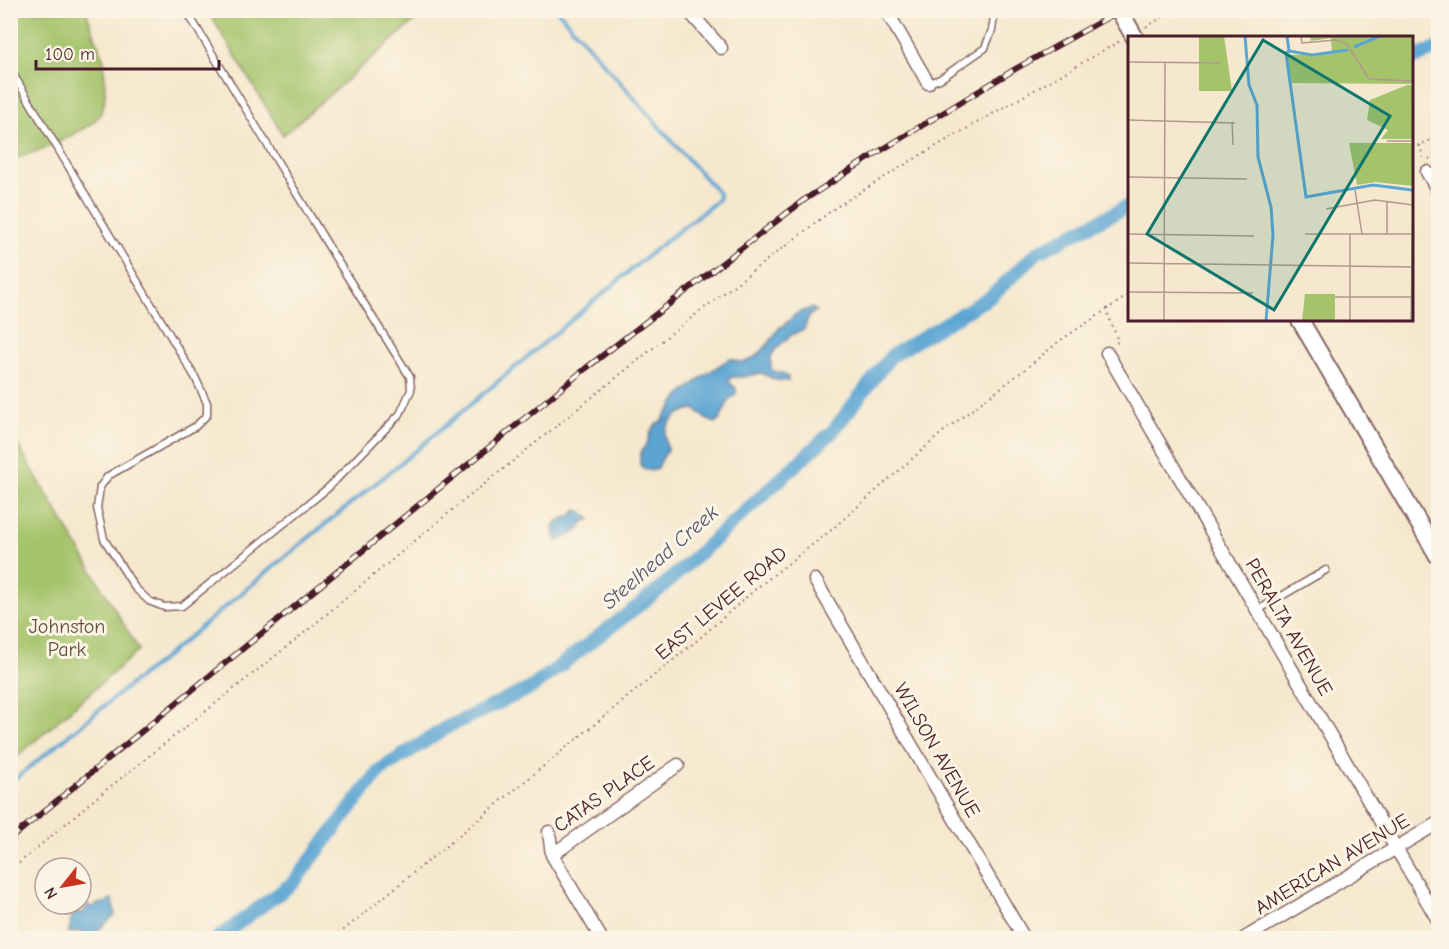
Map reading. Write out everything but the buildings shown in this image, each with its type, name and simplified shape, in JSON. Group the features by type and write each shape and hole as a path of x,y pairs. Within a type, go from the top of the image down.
{"main road":[{"path":"1119,10 1134,36"},
{"path":"1301,321 1438,556"}],"street":[{"path":"688,10 721,48"},
{"path":"886,10 928,83"},
{"path":"1427,172 1438,191"},
{"name":"PERALTA AVENUE","path":"1107,352 1438,920"},
{"name":"WILSON AVENUE","path":"815,580 1024,939"},
{"name":"CATAS PLACE","path":"552,855 678,765"},
{"name":"AMERICAN AVENUE","path":"1245,939 1438,823"},
{"path":"549,832 552,855 601,939"}],"lane":[{"path":"10,69 195,377 207,403 207,415 196,426 108,476 100,487 98,497 97,508 104,539 135,588 149,601 164,607 182,606 328,488 400,414 411,390 410,377 329,248 186,10"},
{"path":"928,83 940,79 985,48 992,30 995,10"},
{"path":"1257,611 1326,570"}],"path":[{"path":"1134,36 1175,10"},
{"path":"10,871 91,802 298,638 673,332 836,207 934,147 1128,39"},
{"path":"1413,148 1438,137"},
{"path":"1420,145 1424,166 1438,152"},
{"name":"EAST LEVEE ROAD","path":"334,939 693,645 758,587 830,531 944,431 1028,368 1058,342 1128,295"},
{"path":"1107,308 1118,342 1107,352"}],"green space":[{"path":"11,11 86,11 104,61 105,94 100,115 92,123 54,145 11,160"},
{"path":"208,11 426,11 283,135"},
{"name":"Johnston Park","path":"10,432 139,650 11,762 10,762"}],"water":[{"path":"811,308 816,311 809,316 804,329 790,336 771,357 771,369 788,377 788,381 776,380 761,373 732,377 729,382 736,388 736,394 729,400 720,420 715,423 706,419 695,409 679,414 671,421 666,431 667,451 658,468 651,471 643,468 640,464 640,454 651,431 656,424 664,420 664,416 678,397 729,359 745,362 758,355 779,328 797,313"},
{"path":"577,510 590,520 584,521 578,531 557,542 553,531 555,524"},
{"path":"111,899 113,901 115,915 95,933 86,935 82,931 68,933 72,916 93,916 93,906"}],"waterway":[{"path":"10,782 157,664 657,248 718,200 717,191 557,10"},
{"name":"Steelhead Creek","path":"1413,59 1438,48"},
{"name":"Steelhead Creek","path":"218,938 293,883 380,770 449,726 531,688 660,589 833,431 891,356 990,297 1038,252 1128,206"}],"railway":[{"path":"10,839 585,369 804,200 1017,68 1121,10"}]}
